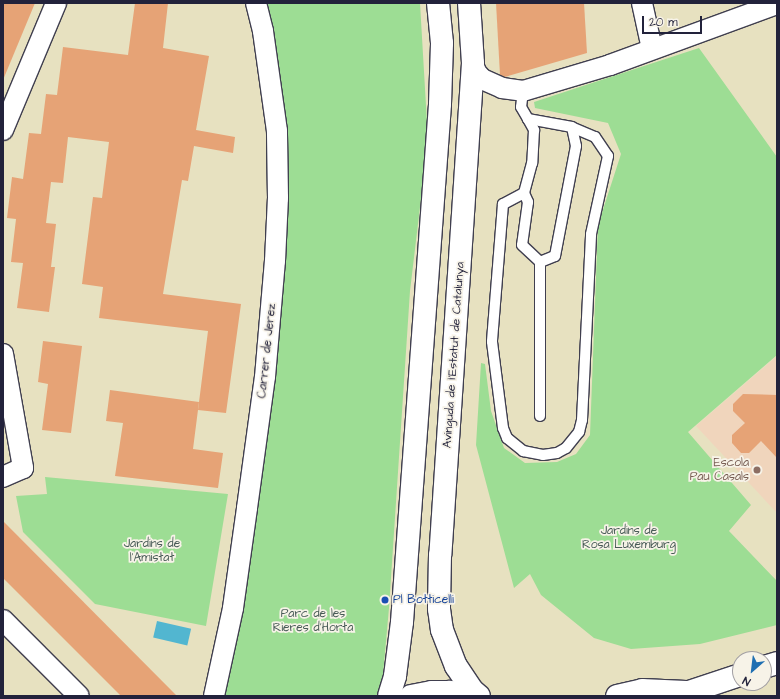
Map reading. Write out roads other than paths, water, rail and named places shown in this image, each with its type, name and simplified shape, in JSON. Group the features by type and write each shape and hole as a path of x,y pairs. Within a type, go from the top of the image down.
{"main road":[{"path":"389,696 395,676 402,622 439,125 442,72 438,3"},
{"name":"Avinguda de l'Estatut de Catalunya","path":"469,3 473,63 440,555 439,609 442,630 456,666 472,690 479,696"},
{"path":"616,696 642,690 682,694 732,678"},
{"path":"411,696 432,692 450,692 470,696"}],"street":[{"path":"3,130 56,3"},
{"name":"Carrer de Jerez","path":"214,696 233,608 265,378 275,261 278,198 277,132 263,31 256,3"},
{"path":"642,3 652,49"},
{"path":"473,63 476,72 482,79 502,88 523,91 610,65 777,4"},
{"path":"3,354 23,468 3,477"},
{"path":"3,620 79,696"}],"lane":[{"path":"523,91 521,107 534,130 532,163 524,193 528,202 522,246 540,262 540,416"},
{"path":"524,193 503,204 492,342 503,428 507,438 523,451 543,455 557,453 566,448 579,432 582,420 591,234 608,156 595,137 572,127 528,119"},
{"path":"540,262 555,256 576,146 572,127"}],"water":[{"path":"157,621 191,629 187,645 153,638"}],"place":[{"name":"Escola Pau Casals","path":"757,470"},
{"name":"Pl Botticelli","path":"385,600"}],"park label":[{"name":"Jardins de Rosa Luxemburg","path":"629,538"},
{"name":"Jardins de l'Amistat","path":"152,551"},
{"name":"Parc de les Rieres d'Horta","path":"313,621"}]}
